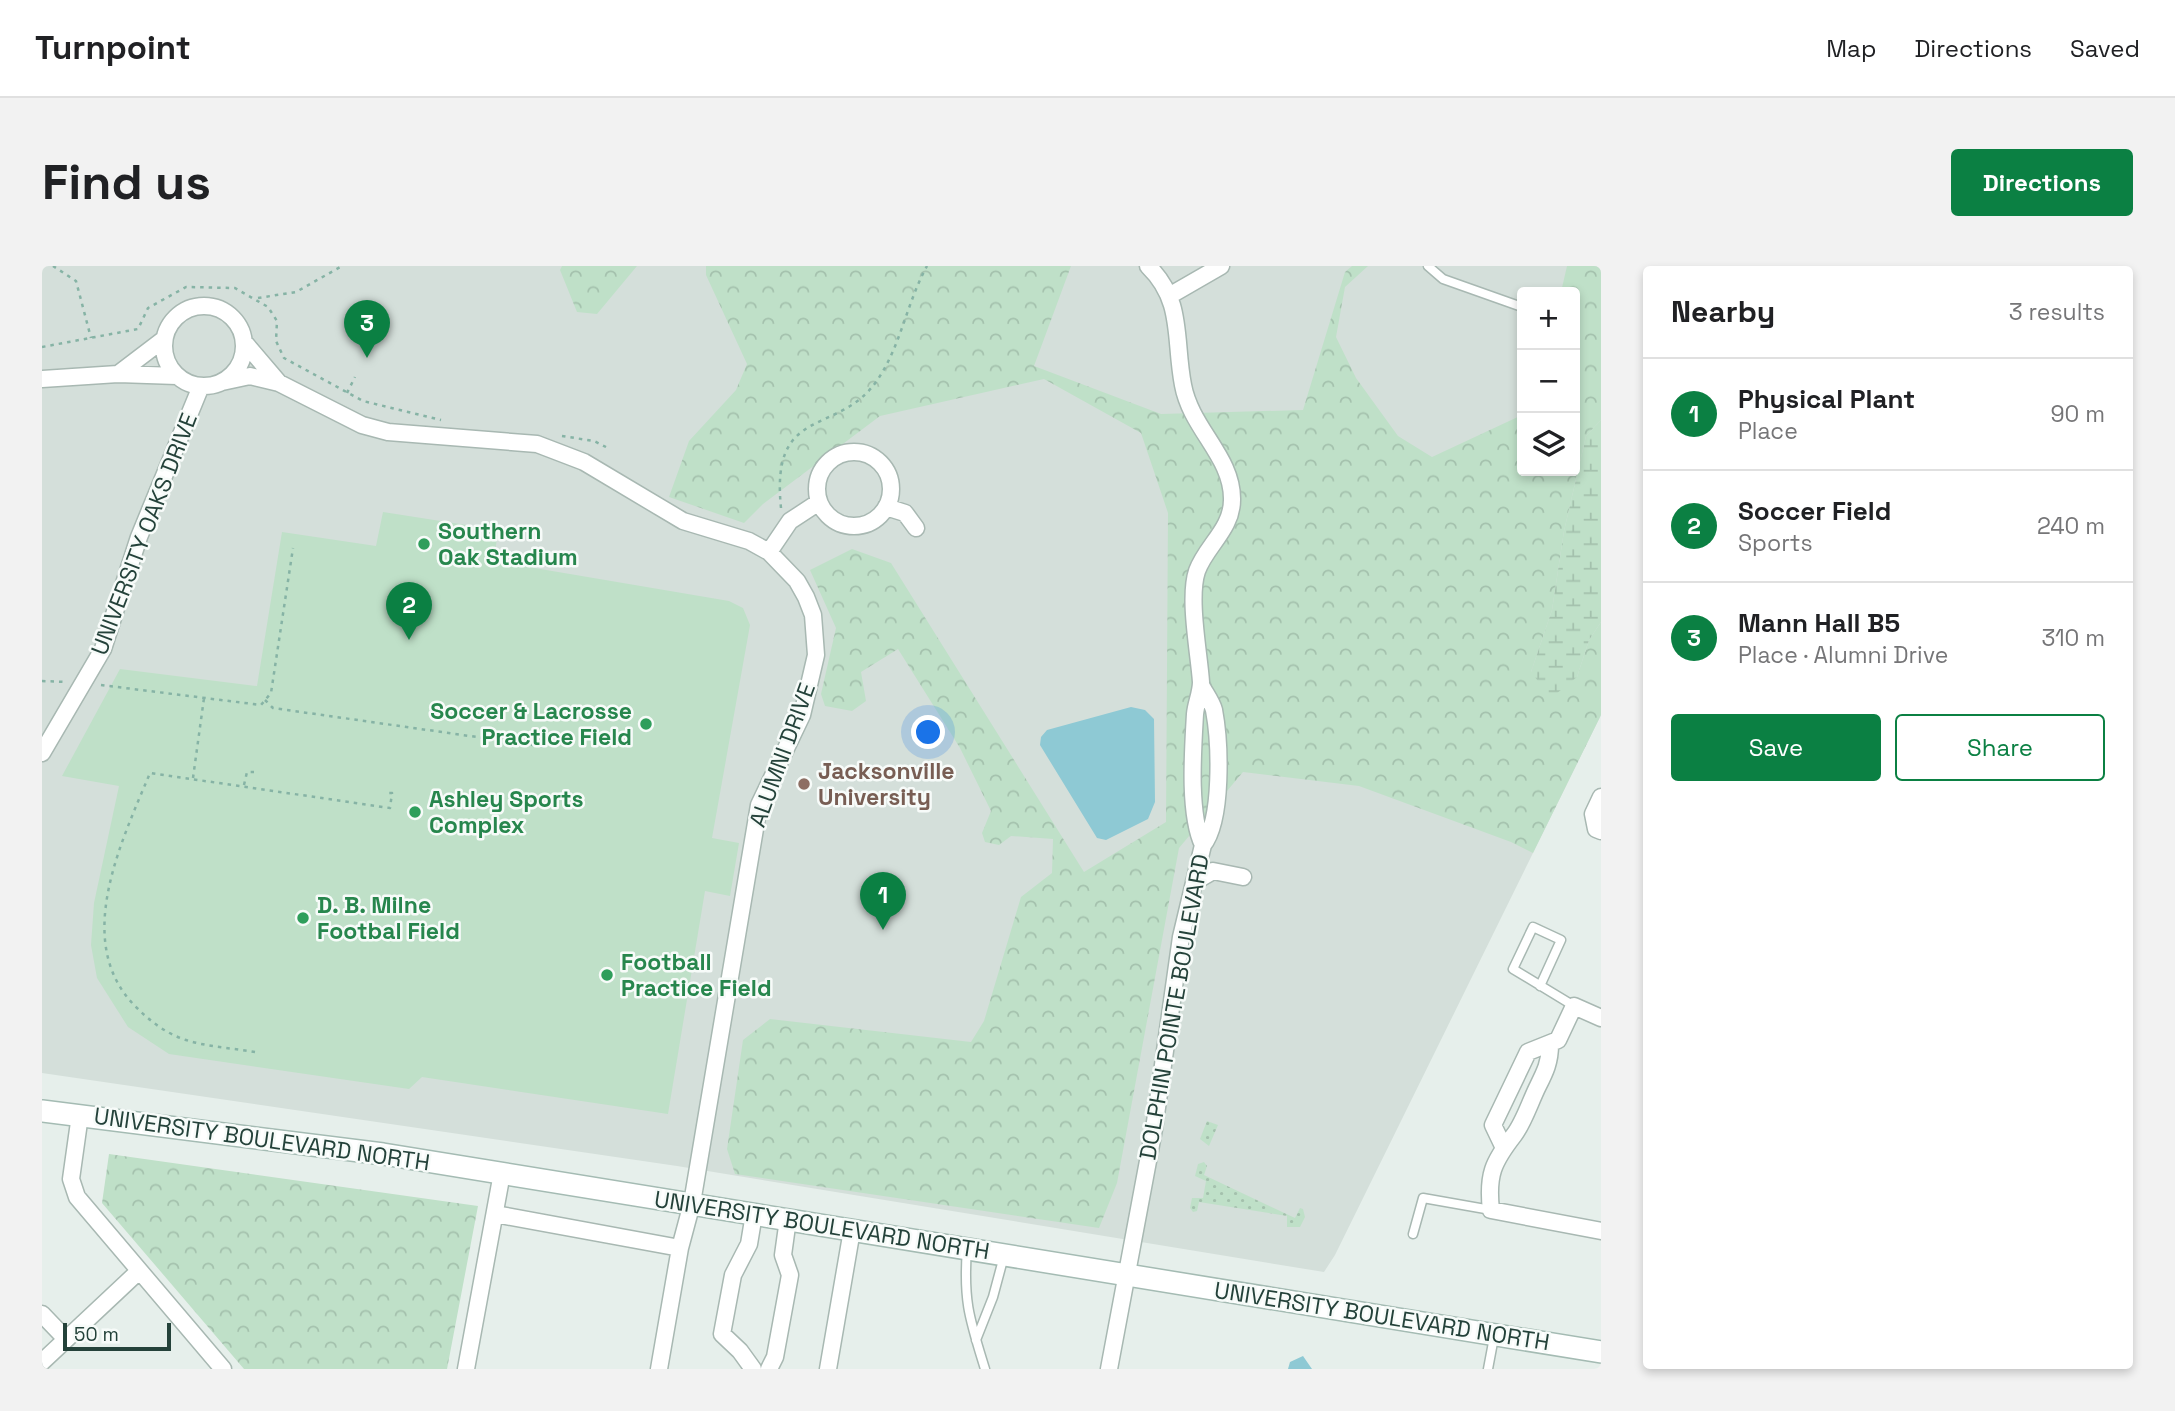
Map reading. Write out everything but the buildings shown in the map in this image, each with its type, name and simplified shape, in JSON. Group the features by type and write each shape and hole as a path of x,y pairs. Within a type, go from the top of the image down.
{"main road":[{"name":"UNIVERSITY BOULEVARD NORTH","path":"42,1111 270,1138 502,1172 1601,1352"}],"street":[{"name":"DOLPHIN POINTE BOULEVARD","path":"1110,1369 1154,1129 1181,937 1203,845 1196,831 1195,807 1195,711 1201,685 1195,633 1197,571 1225,526 1233,499 1230,480 1222,462 1189,412 1180,370 1174,309 1164,282 1148,266"},
{"path":"1170,296 1221,266"},
{"path":"42,379 118,374 177,376 201,386 222,382 239,367 245,343 235,319 213,306 188,309 177,316 164,339 118,374"},
{"path":"164,339 164,354 177,376"},
{"name":"ALUMNI DRIVE","path":"245,343 279,383"},
{"name":"ALUMNI DRIVE","path":"222,382 250,376 279,383 362,425 388,432 537,444 584,462 682,522 749,541 769,552 797,581 806,597 813,615 817,655 802,715 759,806 692,1203 680,1248 659,1369"},
{"name":"UNIVERSITY OAKS DRIVE","path":"42,753 103,649 139,537 201,386"},
{"path":"857,452 879,462 886,472 890,495 886,507 869,523 857,526 834,521 819,502 817,490 825,467 844,454 857,452"},
{"path":"769,552 790,521 819,502"},
{"path":"886,507 905,513 916,528"},
{"path":"1201,685 1213,708 1218,807 1209,837 1203,845"},
{"path":"1601,797 1593,814 1596,829 1601,831"},
{"path":"1194,882 1213,870 1242,877"},
{"path":"1503,1146 1493,1125 1528,1052 1558,1040 1574,1006 1601,1018"},
{"path":"1550,1045 1550,1060 1514,1135 1503,1146 1488,1187 1491,1210 1601,1231"},
{"path":"80,1115 71,1179 77,1197 223,1369"},
{"path":"466,1369 502,1172"},
{"path":"753,1369 740,1350 722,1334 733,1275 749,1244 754,1213"},
{"path":"495,1214 680,1248"},
{"path":"769,1369 775,1357 790,1275 783,1255 788,1219"},
{"path":"828,1369 852,1230"},
{"path":"42,1362 139,1271"},
{"path":"42,1314 65,1338"}],"lane":[{"path":"1428,266 1443,279 1517,305"},
{"path":"1540,986 1561,940 1533,927 1513,969 1540,986 1574,1006"},
{"path":"1413,1234 1423,1198 1491,1210"},
{"path":"967,1249 965,1297 969,1322 985,1369"},
{"path":"976,1340 993,1297 1004,1255"},
{"path":"1489,1369 1494,1334"}],"path":[{"path":"53,266 76,281 91,338"},
{"path":"256,298 296,292 342,266"},
{"path":"790,521 781,512 781,461 792,439 814,422 848,407 877,381 891,355 912,295 927,266"},
{"path":"42,347 138,329 148,308 186,287 235,288 268,307 277,321 276,341 284,358 347,393 380,407 448,422"},
{"path":"347,393 355,377"},
{"path":"555,435 594,441 606,447"},
{"path":"42,681 84,682 261,705 271,693 293,548"},
{"path":"193,778 204,698"},
{"path":"265,700 272,708 547,747"},
{"path":"244,786 247,772 254,772"},
{"path":"255,1052 186,1040 163,1030 122,993 109,962 104,937 105,908 112,872 150,773 390,808 392,793 386,793"}],"shaded area":[{"name":"Jacksonville University","path":"42,266 1601,266 1601,715 1335,1255 1324,1272 677,1166 42,1073"}],"green space":[{"path":"562,266 637,266 597,314 577,312 560,270"},
{"path":"706,266 1071,266 1034,366 1161,414 1303,410 1345,272 1352,266 1368,266 1345,287 1336,337 1356,378 1398,436 1432,457 1517,417 1517,476 1577,476 1564,531 1552,610 1531,672 1577,677 1589,640 1601,622 1601,715 1533,853 1511,842 1359,786 1243,772 1179,848 1117,1183 1099,1228 735,1174 727,1149 743,1040 770,1019 971,1042 984,1021 1021,897 1052,873 1053,839 1011,836 999,845 985,842 982,833 991,811 960,748 898,649 861,672 866,701 852,711 825,706 821,694 836,628 810,570 852,549 891,563 1084,872 1166,822 1168,513 1141,433 1044,379 880,416 763,504 744,523 669,497 689,441 736,390 747,364 706,275"},
{"path":"1567,266 1601,266 1601,420 1586,436 1580,462 1580,287 1562,287"},
{"path":"1601,420 1601,622 1589,640 1577,677 1551,698 1531,672 1552,610 1564,531 1577,476 1580,476 1586,436"},
{"name":"Ashley Sports Complex","path":"383,512 498,530 494,561 729,601 743,608 750,625 712,838 739,843 730,896 705,891 668,1114 422,1077 409,1089 169,1054 128,1027 97,978 91,945 94,903 119,786 62,776 120,669 257,686 282,532 376,546"},
{"path":"1207,1121 1218,1125 1209,1146 1200,1139"},
{"path":"109,1154 478,1206 447,1369 244,1369 102,1203"},
{"path":"1204,1162 1207,1166 1204,1175 1295,1218 1300,1208 1303,1209 1305,1217 1300,1227 1287,1227 1287,1216 1199,1202 1197,1211 1193,1212 1190,1208 1192,1198 1203,1198 1206,1181 1195,1176 1198,1164"}],"water":[{"path":"1131,707 1145,710 1154,719 1155,802 1148,819 1106,840 1097,838 1040,745 1041,737 1047,730"},
{"path":"1303,1356 1312,1369 1288,1369 1290,1362"}],"place":[{"name":"Mann Hall B5","path":"367,358"},
{"name":"Southern Oak Stadium","path":"424,544"},
{"name":"Soccer Field","path":"409,640"},
{"name":"Soccer & Lacrosse Practice Field","path":"646,724"},
{"name":"Jacksonville University","path":"804,784"},
{"name":"Ashley Sports Complex","path":"415,812"},
{"name":"D. B. Milne Footbal Field","path":"303,918"},
{"name":"Physical Plant","path":"883,930"},
{"name":"Football Practice Field","path":"607,975"}]}
